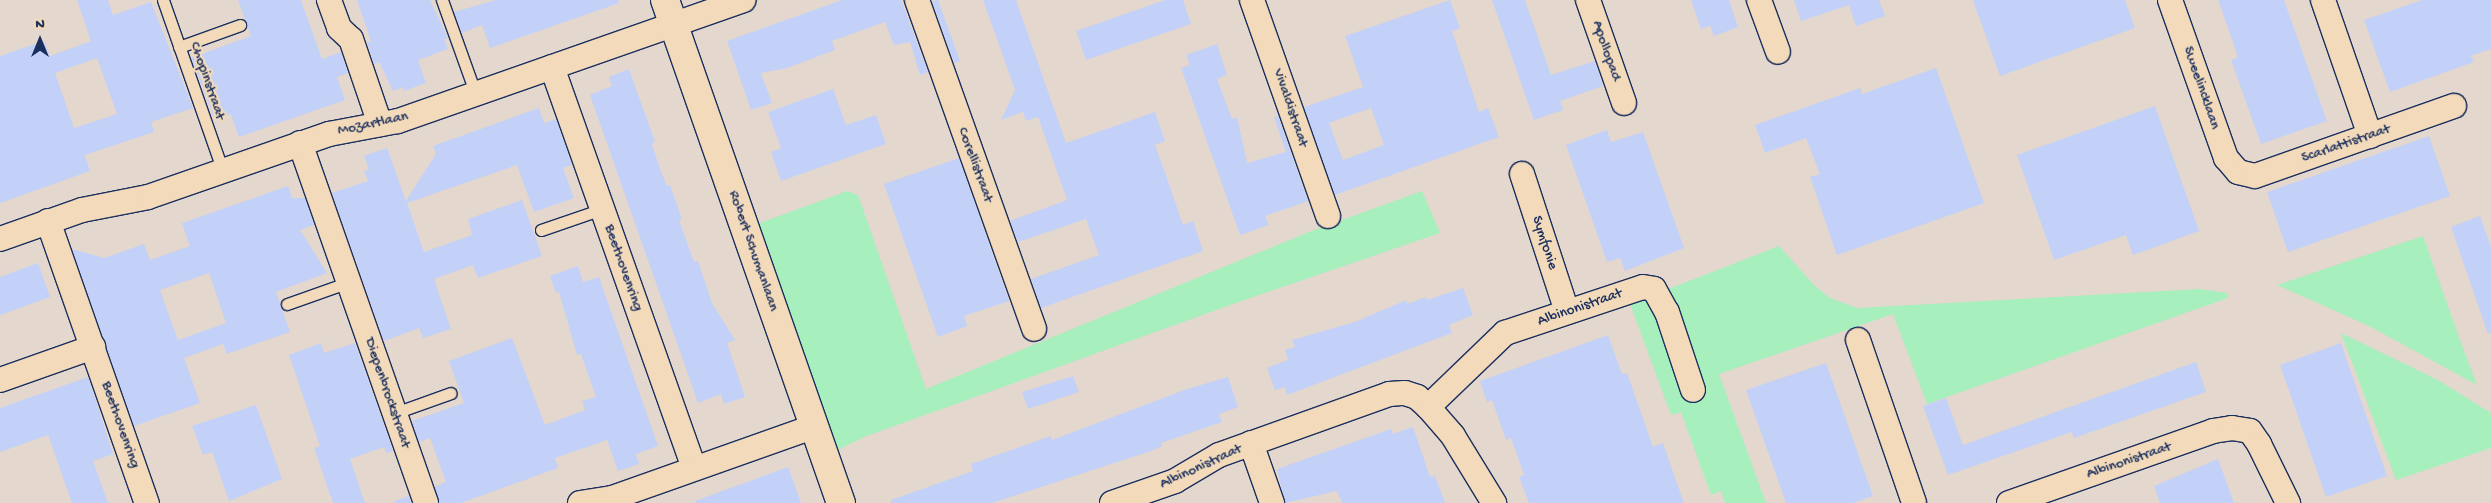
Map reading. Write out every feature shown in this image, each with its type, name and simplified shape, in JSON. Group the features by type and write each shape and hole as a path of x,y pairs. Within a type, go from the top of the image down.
{"street":[{"path":"329,0 339,28 351,39 380,124"},
{"name":"Mozartlaan","path":"0,239 82,210 148,197 300,143 380,124 476,95 552,67 669,12 743,0"},
{"name":"Corellistraat","path":"916,0 1034,329"},
{"name":"Vivaldistraat","path":"1252,0 1328,216"},
{"name":"Apollopad","path":"1588,0 1624,103"},
{"path":"1759,0 1778,52"},
{"name":"Sweelincklaan","path":"2170,0 2226,158 2238,172"},
{"path":"2323,0 2370,136"},
{"name":"Robert Schumanlaan","path":"669,12 841,503"},
{"name":"Beethovenring","path":"552,67 694,468"},
{"name":"Scarlattistraat","path":"2238,172 2255,176 2454,106"},
{"name":"Diepenbrockstraat","path":"300,143 426,503"},
{"name":"Symfonie","path":"1522,174 1567,312"},
{"name":"Beethovenring","path":"48,221 147,503"},
{"name":"Albinonistraat","path":"1428,407 1506,333 1643,287 1654,289 1666,312 1693,390"},
{"path":"1858,340 1914,503"},
{"path":"0,380 93,347"},
{"name":"Albinonistraat","path":"1112,503 1175,481 1219,455 1389,394 1405,393 1417,398 1428,407 1458,443 1494,503"},
{"path":"580,503 612,498 815,426"},
{"name":"Albinonistraat","path":"2009,503 2213,431 2232,428 2250,431 2260,444 2288,503"},
{"path":"1251,443 1272,503"}],"lane":[{"name":"Chopinstraat","path":"163,0 222,171"},
{"path":"442,0 476,95"},
{"path":"179,47 240,25"},
{"path":"541,230 602,208"},
{"path":"287,304 349,282"},
{"path":"394,413 451,393"}],"green space":[{"path":"847,191 858,195 926,389 1309,232 1422,191 1440,233 1233,304 864,437 833,452 757,224"},
{"path":"2423,236 2477,385 2369,326 2277,285"},
{"path":"1779,246 1815,286 1830,298 1857,308 2200,289 2227,293 2228,298 1927,404 1893,314 1719,374 1766,503 1725,503 1721,491 1711,495 1681,412 1671,415 1630,304"},
{"path":"2341,333 2438,380 2491,413 2491,448 2396,480"}],"building":[{"path":"77,0 108,0 113,15 151,2 193,108 151,122 154,132 85,155 90,171 0,203 0,56 44,41 50,56 91,41","holes":["97,58 117,114 74,128 55,73"]},
{"path":"238,0 301,0 322,59 341,52 348,73 337,77 345,100 239,137 231,114 215,120 191,58 251,36"},
{"path":"357,0 430,0 448,38 444,39 448,49 418,60 426,83 404,91 403,87 393,91 379,62 374,64 367,42 371,41"},
{"path":"496,0 618,0 619,3 490,48 482,25 462,33 454,12"},
{"path":"842,0 901,0 928,72 920,75 910,42 894,45 885,22 832,41 835,50 787,68 761,73 772,103 751,110 727,41"},
{"path":"938,0 960,61 954,63 932,1"},
{"path":"983,0 1016,0 1066,143 1155,112 1165,141 1155,145 1183,225 1193,221 1203,251 1041,308 1031,279 1099,255 1086,219 1018,242 1010,221 1067,200 1038,117 1026,121 1023,112 1001,120 1015,90"},
{"path":"1165,0 1183,0 1191,24 1086,60 1076,31"},
{"path":"1450,0 1460,28 1452,31 1479,112 1488,108 1499,137 1335,195 1304,107 1363,87 1345,36","holes":["1371,108 1384,145 1343,160 1329,123"]},
{"path":"1492,0 1525,0 1551,75 1595,61 1603,86 1560,101 1563,110 1534,120"},
{"path":"1691,0 1729,0 1738,27 1714,36 1710,26 1701,29"},
{"path":"1794,0 1879,0 1885,16 1856,26 1849,5 1801,21"},
{"path":"1973,0 2125,0 2135,28 2000,76"},
{"path":"2218,0 2284,0 2327,121 2261,144 2231,60 2238,57"},
{"path":"2422,0 2491,0 2491,49 2471,56 2474,62 2390,92 2364,20"},
{"path":"1217,44 1227,75 1217,79 1232,119 1237,117 1247,163 1286,152 1274,117 1278,116 1308,201 1265,216 1269,225 1240,235 1181,68 1190,65 1186,55"},
{"path":"1936,68 1984,203 1837,255 1810,177 1820,174 1806,138 1765,153 1755,125 1860,88 1862,94"},
{"path":"629,69 655,142 652,144 660,169 667,186 670,185 682,219 679,220 694,262 698,261 712,303 735,340 727,343 745,397 724,404 721,394 698,403 590,95 612,86 609,77"},
{"path":"833,89 846,125 876,115 886,144 781,181 771,152 781,148 768,112"},
{"path":"2155,106 2199,231 2133,255 2126,235 2054,260 2017,155"},
{"path":"539,108 544,123 556,119 572,165 563,168 574,198 534,212 517,165 407,203 424,252 472,235 468,219 522,200 542,256 478,278 473,265 434,279 451,329 423,338 419,328 384,341 332,193 368,181 364,171 369,169 364,156 387,148 406,201 436,154 433,146"},
{"path":"1607,130 1611,142 1643,132 1684,248 1625,271 1620,258 1607,262 1566,145"},
{"path":"2429,136 2450,196 2288,252 2267,192"},
{"path":"959,158 1009,301 964,316 967,326 938,337 884,184"},
{"path":"288,186 292,198 305,198 314,225 300,230 327,273 276,292 290,332 227,354 223,344 184,358 200,403 134,426 72,249 104,258 144,244 150,260 190,246 182,223","holes":["209,273 226,323 178,340 160,290"]},
{"path":"2480,216 2491,247 2491,333 2488,334 2451,227"},
{"path":"38,263 50,297 0,315 0,277"},
{"path":"578,266 583,282 599,277 658,446 636,454 639,464 618,471 607,440 555,458 558,468 461,503 439,503 435,486 446,482 430,438 419,442 412,421 464,403 449,361 512,338 545,425 585,410 582,401 596,397 581,354 577,355 559,292 556,293 550,276"},
{"path":"1463,288 1473,315 1449,325 1452,333 1287,395 1285,387 1275,390 1267,368 1288,360 1285,350 1295,347 1292,340 1355,322 1406,300 1407,304 1426,297 1427,300"},
{"path":"1608,335 1622,374 1627,373 1653,447 1663,443 1684,503 1529,503 1519,477 1524,475 1511,438 1506,440 1492,400 1487,402 1480,381"},
{"path":"321,343 324,353 355,343 393,451 386,453 384,447 350,459 365,503 333,503 314,448 320,446 289,355"},
{"path":"2341,343 2387,476 2326,497 2280,365"},
{"path":"2196,362 2206,392 2074,438 2072,432 1948,475 1923,406 1946,398 1963,445"},
{"path":"1826,363 1873,496 1853,503 1786,503 1746,390"},
{"path":"1073,376 1079,392 1028,409 1022,392"},
{"path":"88,377 113,454 93,461 108,503 72,503 48,435 0,452 0,408"},
{"path":"1228,377 1238,407 1219,414 1222,422 1161,443 1162,446 1154,450 992,503 891,503 891,500 973,471 971,464 1051,436 1052,440 1187,389"},
{"path":"256,405 282,479 229,501 212,452 203,455 192,426"},
{"path":"1413,427 1430,477 1435,476 1445,503 1342,503 1337,491 1285,503 1277,469 1391,429 1393,434"},
{"path":"2218,459 2234,503 2160,503 2154,486"},
{"path":"788,467 801,503 696,503 695,501"},
{"path":"409,496 411,503 395,503 395,501"}]}
